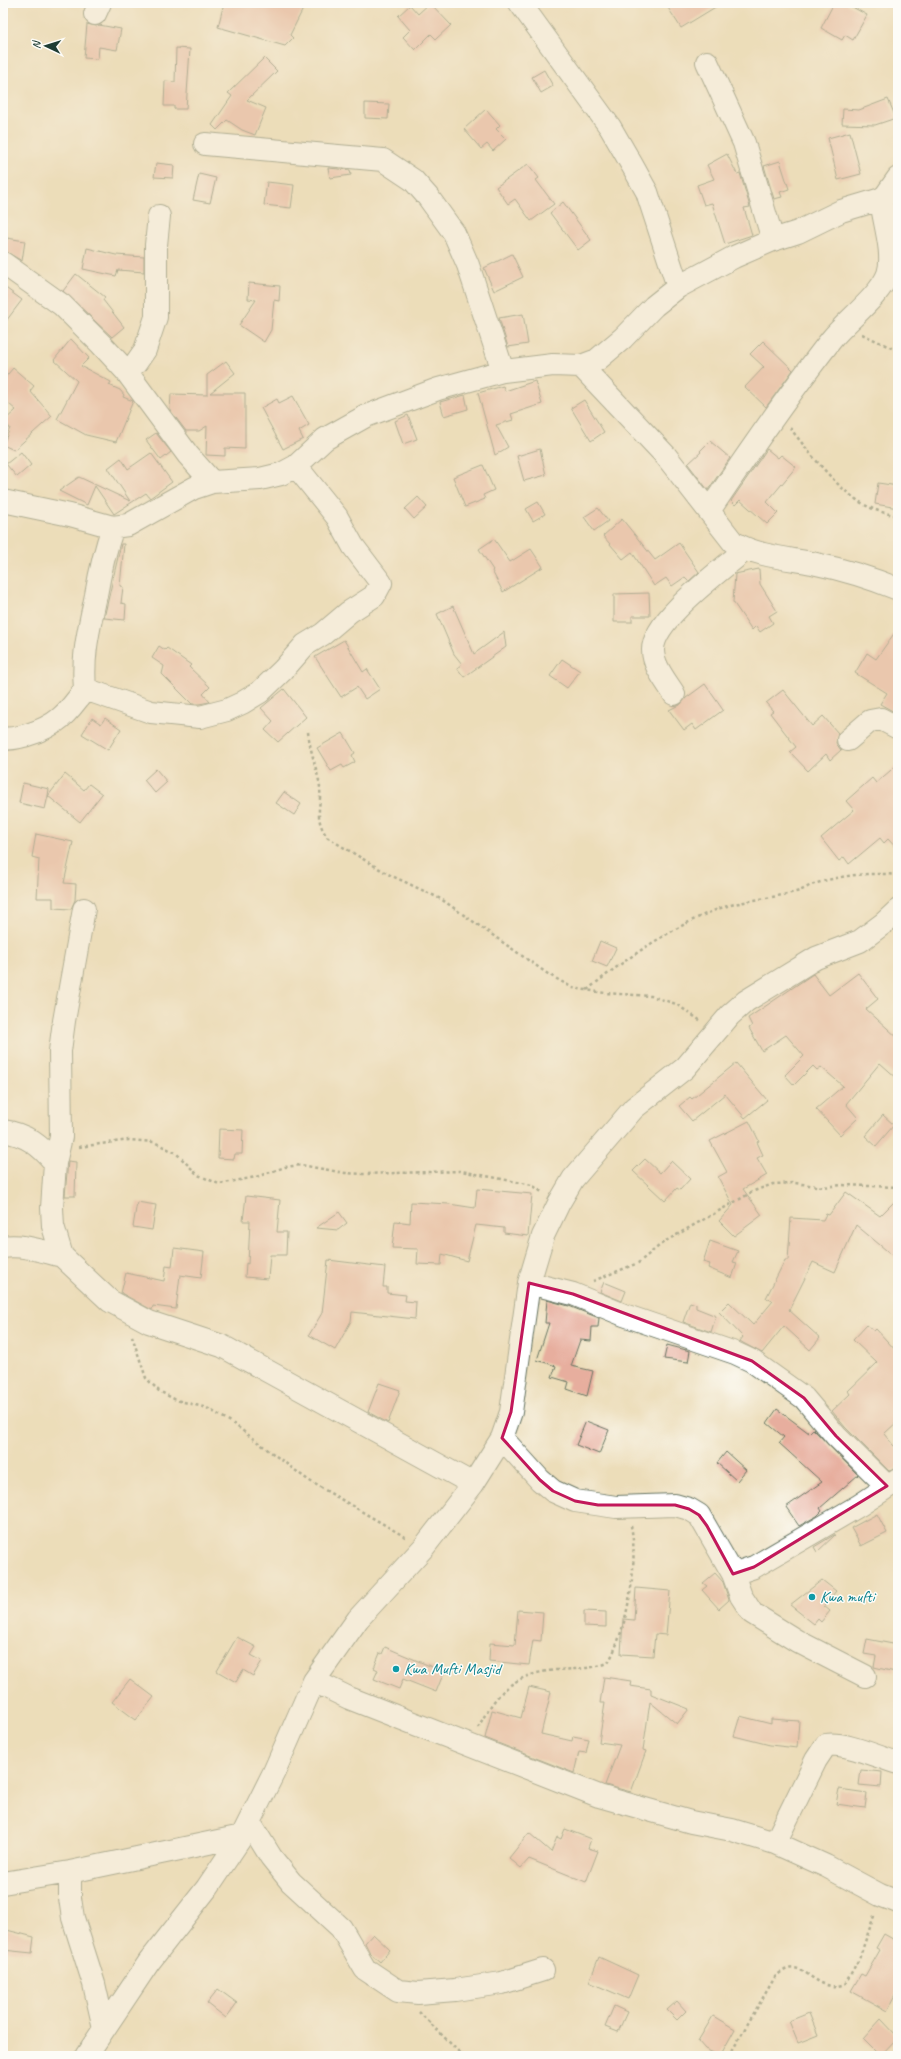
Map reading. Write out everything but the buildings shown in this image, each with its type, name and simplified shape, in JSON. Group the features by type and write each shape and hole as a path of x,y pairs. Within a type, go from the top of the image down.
{"street":[{"path":"520,3 610,127 632,165 647,192 678,287"},
{"path":"707,62 744,143 773,240"},
{"path":"205,144 383,160 412,180 428,196 454,233 468,265 503,371"},
{"path":"4,502 70,515 113,527 128,525 194,488 212,482 260,478 281,474 296,466 325,439 366,416 438,389 503,371 553,365 581,366 597,360 623,338 654,306 678,287 734,257 773,240 798,232 841,211 881,199 886,195 898,178"},
{"path":"709,511 832,339 871,298 888,274 890,264 881,199"},
{"path":"126,371 136,363 145,350 156,316 156,245 159,216"},
{"path":"3,263 62,305 126,371 188,455 212,482"},
{"path":"581,366 666,456 733,542 746,549 786,560 819,565 898,589"},
{"path":"85,689 151,712 200,717 227,710 260,692 283,670 305,645 323,634 349,612 374,596 380,583 353,546 337,517 296,466"},
{"path":"3,738 10,740 42,730 60,719 70,710 85,689 83,664 85,647 105,548 113,527"},
{"path":"674,694 655,664 653,650 656,636 666,620 683,603 746,549"},
{"path":"848,740 870,721 881,719 898,728"},
{"path":"62,1256 53,1226 52,1208 62,1119 60,1051 84,909"},
{"path":"86,2056 148,1962 207,1888 246,1830 314,1681 358,1619 424,1547 473,1484 502,1438 511,1412 529,1283 544,1236 559,1203 573,1179 634,1108 685,1068 730,1016 746,1001 816,958 860,941 893,922"},
{"path":"3,1131 15,1133 58,1156"},
{"path":"3,1247 13,1246 29,1248 62,1256 110,1301 150,1322 222,1346 473,1484"},
{"path":"529,1283 573,1294 624,1315 735,1353 752,1361 804,1398 836,1436 893,1483 860,1505 754,1567 733,1574"},
{"path":"502,1438 540,1480 553,1490 575,1501 598,1505 627,1507 675,1505 689,1509 699,1515 733,1574 746,1606 760,1619 797,1641 865,1676"},
{"path":"314,1681 349,1698 599,1796 677,1818 732,1830 775,1843 826,1866 889,1898"},
{"path":"775,1843 816,1760 826,1745 844,1746 898,1763"},
{"path":"3,1883 70,1872 246,1830"},
{"path":"246,1830 271,1857 291,1882 341,1928 365,1969 398,1991 418,1993 455,1990 502,1983 543,1970"},
{"path":"70,1872 70,1898 73,1918 94,1984 104,2028"}],"path":[{"path":"844,325 898,351"},
{"path":"778,413 831,477 856,498 871,508 898,516"},
{"path":"308,732 311,756 319,782 318,818 322,829 328,838 388,874 441,900 548,974 573,988 605,993 651,996 663,999 691,1014 715,1033"},
{"path":"586,990 621,963 652,943 719,909 764,897 796,892 814,884 835,879 876,873 898,875"},
{"path":"58,1156 129,1140 154,1142 176,1153 198,1175 219,1184 256,1177 285,1167 301,1165 344,1173 364,1174 461,1171 532,1185 559,1203"},
{"path":"573,1294 602,1276 638,1263 664,1242 754,1191 773,1184 795,1183 823,1187 842,1185 898,1187"},
{"path":"124,1308 146,1378 159,1391 176,1400 207,1408 231,1422 308,1480 424,1547"},
{"path":"469,1746 488,1708 496,1697 514,1681 535,1673 578,1669 608,1664 616,1649 630,1597 633,1572 633,1534 627,1507"},
{"path":"729,2056 775,1977 784,1969 793,1967 832,1986 845,1984 889,1898"},
{"path":"398,1991 463,2056"}],"highlighted area":[{"path":"529,1283 573,1294 752,1361 804,1398 836,1436 887,1486 754,1567 733,1574 707,1526 699,1515 689,1509 675,1505 598,1505 575,1501 553,1491 540,1480 502,1438 511,1412"}],"place":[{"name":"Kwa mufti","path":"812,1597"},
{"name":"Kwa Mufti Masjid","path":"396,1669"}]}
